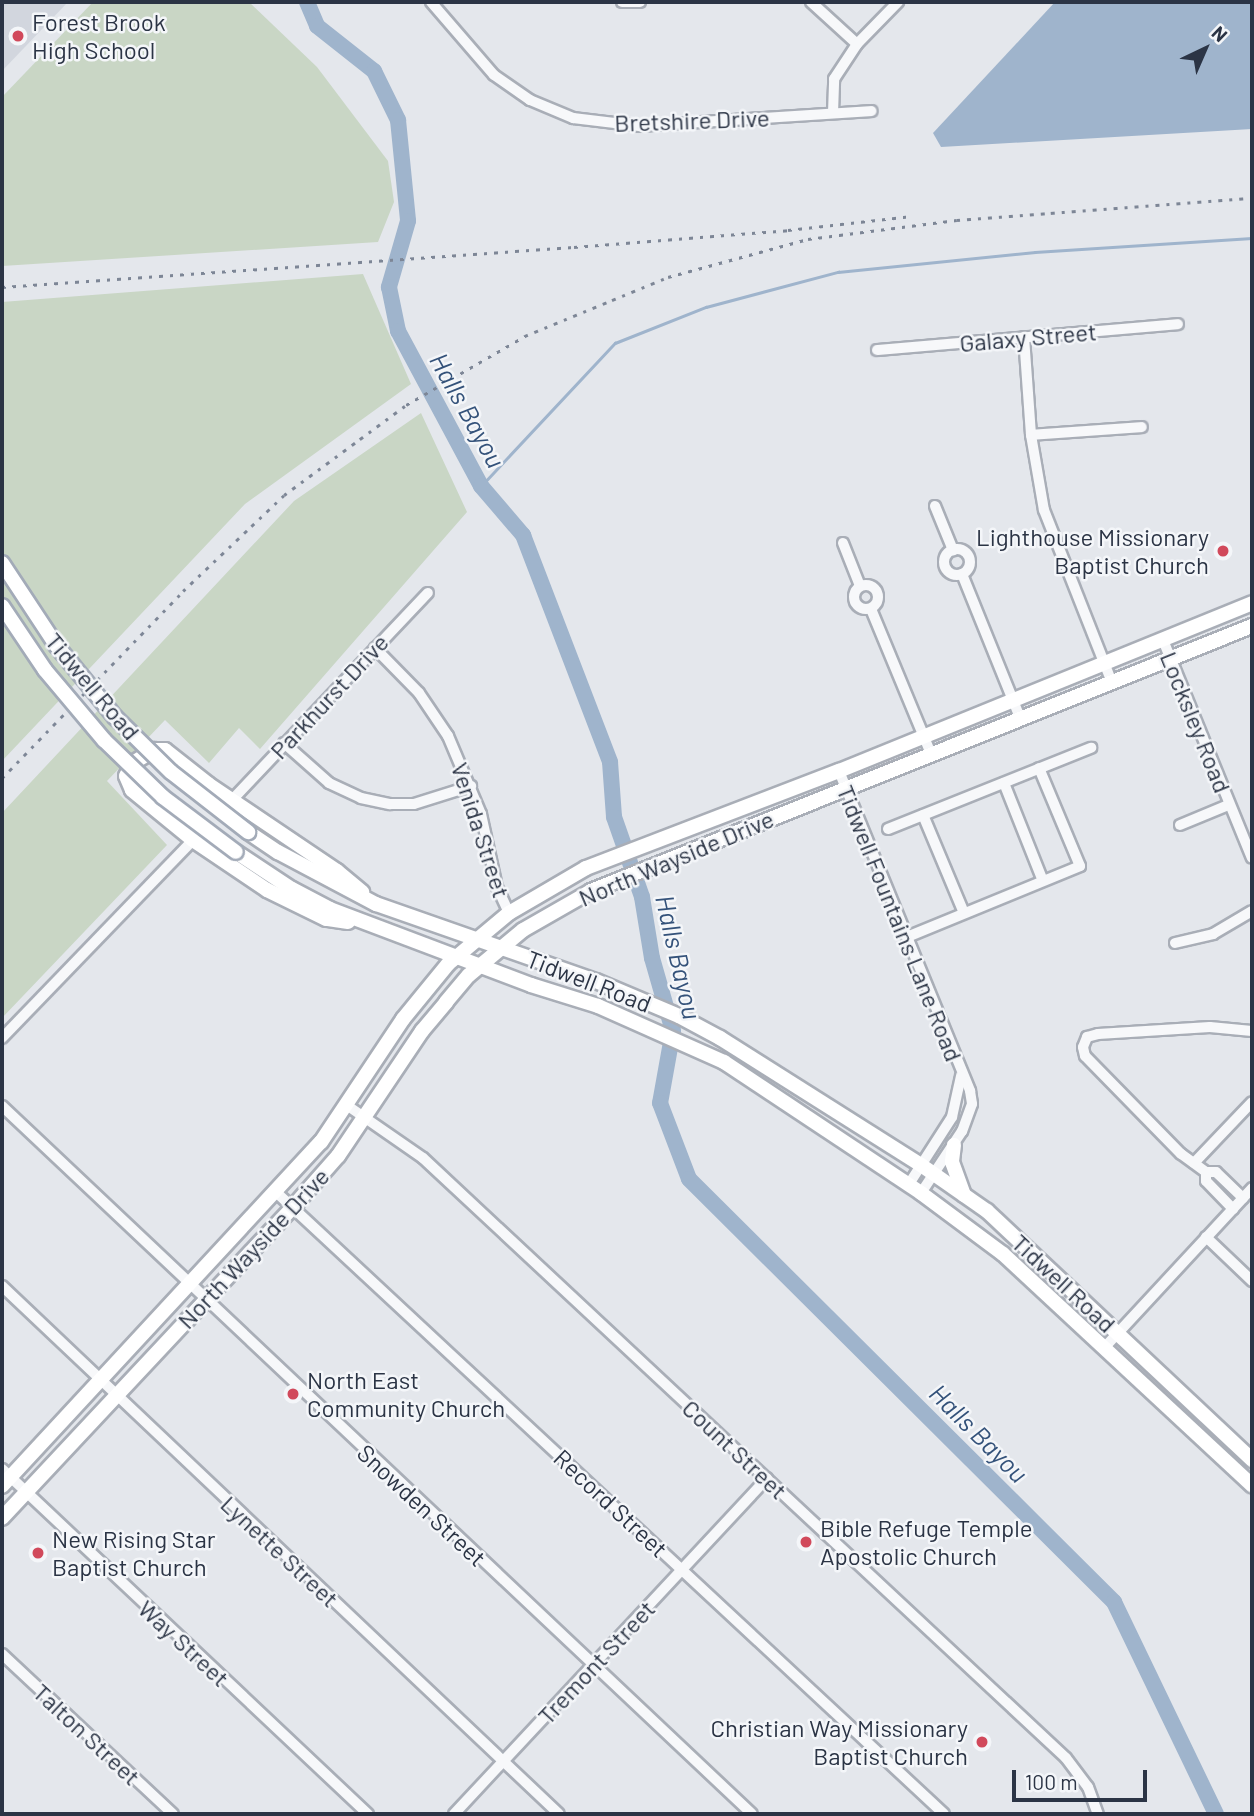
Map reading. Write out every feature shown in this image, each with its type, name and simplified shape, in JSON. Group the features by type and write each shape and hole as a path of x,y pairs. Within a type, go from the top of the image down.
{"main road":[{"name":"Tidwell Road","path":"2,563 57,646 115,717 171,772 248,832 278,852 376,904 596,981 680,1016 720,1038 928,1169 986,1211 1052,1269 1251,1457"},
{"name":"North Wayside Drive","path":"5,1478 277,1193 348,1106 403,1019 457,955 509,913 586,868 839,771 1252,603"},
{"name":"Tidwell Road","path":"2,606 45,670 104,740 163,797 236,852 292,889 368,925 598,1006 724,1062 915,1188 1003,1254 1252,1485"},
{"name":"North Wayside Drive","path":"2,1518 293,1207 366,1118 422,1031 469,975 537,921 591,891 670,858 848,790 1252,626"},
{"path":"368,925 326,919 267,890 193,841 132,790 126,776 133,763 154,750 165,750 232,800 337,871 376,904"},
{"path":"954,1145 954,1170 965,1196"}],"street":[{"name":"Bretshire Drive","path":"431,2 494,75 530,100 573,118 640,126 872,111"},
{"path":"622,2 640,2"},
{"path":"811,2 857,44"},
{"path":"833,113 834,79 857,44 898,2"},
{"name":"Galaxy Street","path":"877,351 1178,324"},
{"path":"1024,337 1031,435 1044,509 1112,683"},
{"path":"1031,435 1142,427"},
{"path":"935,506 953,550"},
{"path":"843,543 860,586 853,600 860,608 871,609 932,756"},
{"path":"953,550 964,551 969,557 970,565 962,574 954,574 945,566 945,559 953,550"},
{"path":"962,574 1021,720"},
{"name":"Parkhurst Drive","path":"232,800 428,593"},
{"name":"Locksley Road","path":"1163,640 1228,805 1252,858"},
{"name":"Venida Street","path":"375,648 424,701 448,736 481,814 497,887 509,913"},
{"path":"284,743 329,783 361,798 390,804 414,804 471,786"},
{"path":"888,829 1091,748"},
{"path":"907,937 1080,866 1039,768"},
{"name":"Tidwell Fountains Lane Road","path":"839,771 961,1076 970,1091 972,1104 954,1145 928,1169"},
{"path":"1004,783 1043,881"},
{"name":"Locksley Road","path":"1180,825 1228,805"},
{"path":"923,815 964,914"},
{"path":"2,1038 193,841"},
{"path":"1175,943 1213,934 1252,911"},
{"path":"1243,1198 1216,1172 1206,1172 1181,1154 1085,1056 1083,1047 1087,1037 1210,1027 1252,1031"},
{"name":"Tidwell Fountains Lane Road","path":"915,1188 928,1169 952,1117 961,1076"},
{"path":"1194,1163 1252,1102"},
{"name":"Snowden Street","path":"2,1106 205,1301 752,1814"},
{"name":"Count Street","path":"348,1106 423,1158 1066,1758 1088,1787 1098,1814"},
{"path":"1206,1172 1206,1181 1233,1209"},
{"path":"1104,1348 1252,1188"},
{"name":"Record Street","path":"277,1193 944,1814"},
{"path":"1206,1237 1252,1281"},
{"name":"Lynette Street","path":"2,1286 559,1814"},
{"path":"1236,1470 1251,1457"},
{"name":"Way Street","path":"5,1478 26,1492 368,1814"},
{"name":"Tremont Street","path":"454,1814 767,1478"},
{"name":"Talton Street","path":"2,1654 173,1814"}],"shaded area":[{"name":"Forest Brook High School","path":"2,2 68,2 2,71"}],"green space":[{"path":"93,2 249,2 317,67 388,161 394,202 378,242 2,266 2,97"},
{"path":"363,274 411,384 245,504 2,761 2,302"},
{"path":"421,413 467,512 260,749 239,728 209,763 165,720 107,781 167,845 2,1018 2,813 294,501"}],"water":[{"path":"1055,2 1252,2 1252,129 941,147 933,133"}],"waterway":[{"name":"Halls Bayou","path":"307,2 317,26 374,71 398,120 408,221 389,287 398,331 481,486 523,535 610,762 614,817 642,897 652,958 673,1031 660,1103 689,1179 1114,1602 1216,1814"},
{"path":"481,486 615,343 706,307 838,272 1035,252 1252,238"}],"railway":[{"path":"2,778 183,591 284,495 406,405 525,336 668,277 808,239 957,220 1252,198"},
{"path":"2,287 574,247 788,230 912,216"}],"place":[{"name":"Forest Brook High School","path":"18,36"},
{"name":"Lighthouse Missionary Baptist Church","path":"1223,551"},
{"name":"North East Community Church","path":"293,1394"},
{"name":"Bible Refuge Temple Apostolic Church","path":"806,1542"},
{"name":"New Rising Star Baptist Church","path":"38,1553"},
{"name":"Christian Way Missionary Baptist Church","path":"982,1742"}]}
